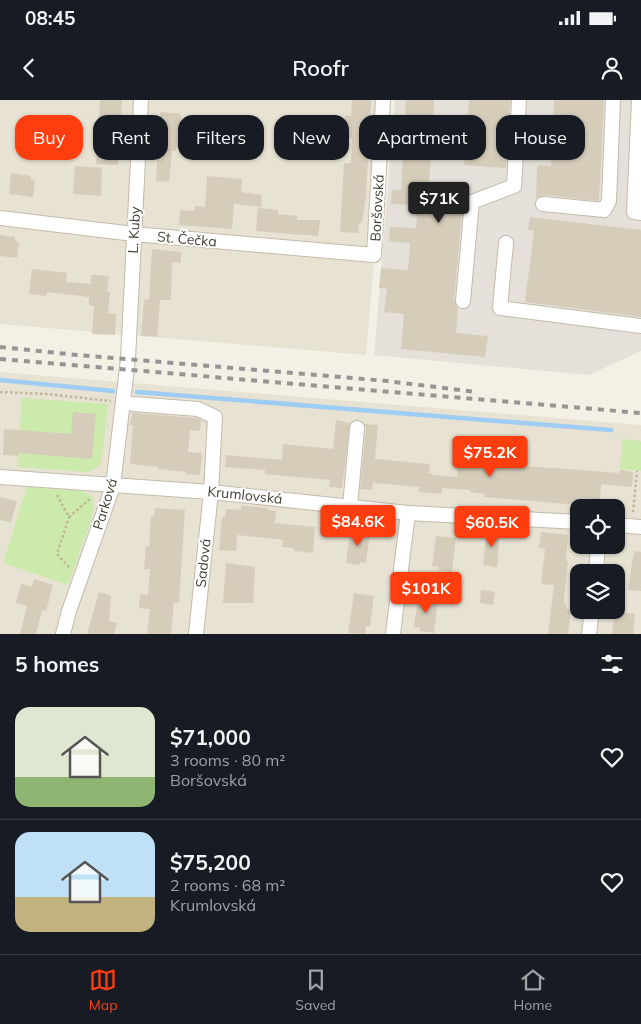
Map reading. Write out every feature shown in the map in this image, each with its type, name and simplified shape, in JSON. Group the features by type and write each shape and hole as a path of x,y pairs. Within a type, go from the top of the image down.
{"street":[{"name":"L. Kuby","path":"127,365 141,100"},
{"name":"Boršovská","path":"374,255 383,100"},
{"path":"463,301 472,202 514,186 519,100"},
{"path":"543,204 604,210 609,201 613,100"},
{"path":"639,100 634,212 641,213"},
{"name":"St. Čečka","path":"0,218 134,234 374,255"},
{"path":"506,243 500,308 641,326"},
{"name":"Parková","path":"63,634 69,611 113,486 128,403 127,365"},
{"name":"Sadová","path":"128,403 198,409 215,417 211,492 196,634"},
{"path":"350,507 357,428"},
{"name":"Krumlovská","path":"0,477 211,492 408,513 570,522"},
{"path":"393,634 408,513"},
{"path":"589,634 591,619"}],"path":[{"path":"0,392 56,395 128,403"},
{"path":"636,526 638,471"},
{"path":"55,481 54,489 69,517"},
{"path":"82,575 73,571 58,554 69,517 90,500"}],"shaded area":[{"path":"0,100 388,100 387,115 359,115 359,160 383,160 366,355 0,324"},
{"path":"395,100 641,100 641,351 589,375 374,355 390,160 486,160 486,115 394,115"},
{"path":"0,372 641,425 641,634 0,634"}],"green space":[{"path":"22,398 108,404 102,457 97,467 88,472 17,467"},
{"path":"622,439 641,441 641,471 620,469"},
{"path":"27,487 82,491 91,496 94,501 92,518 68,585 3,563"}],"building":[{"path":"100,100 122,100 121,115 99,115"},
{"path":"352,100 371,100 370,115 359,115 359,160 368,160 366,197 362,223 359,223 358,233 340,232 344,163 351,163 352,138 349,138 349,116 351,116"},
{"path":"406,100 434,100 433,115 405,115"},
{"path":"469,100 510,100 509,115 496,115 496,160 506,160 506,168 464,165 465,160 486,160 486,115 468,115"},
{"path":"554,100 604,100 599,201 544,195 536,199 537,165 551,166 551,160 585,160 585,115 553,115"},
{"path":"160,112 181,114 178,115 178,147 176,147 176,151 172,151 169,182 156,181 157,160 168,160 168,115 160,115"},
{"path":"96,160 118,160 118,165 96,164"},
{"path":"403,160 431,160 428,192 467,195 463,201 454,300 458,308 456,333 488,336 485,357 401,349 404,314 384,312 387,289 379,288 381,268 408,270 410,243 389,241 390,227 416,228 418,205 391,204 392,190 401,190"},
{"path":"75,166 102,168 101,196 73,194"},
{"path":"11,173 31,176 31,179 35,180 33,197 9,194"},
{"path":"207,176 242,179 241,192 262,195 261,207 234,204 232,229 179,225 180,210 195,211 195,206 205,207"},
{"path":"258,208 278,210 278,214 297,216 297,220 320,220 318,236 256,231"},
{"path":"530,217 641,230 641,317 525,302 534,231 528,230"},
{"path":"0,235 15,237 15,241 19,242 17,258 0,256"},
{"path":"152,249 181,252 181,263 172,262 171,300 160,300 157,337 141,336 144,300 149,299"},
{"path":"32,269 67,273 66,282 91,284 91,275 109,276 107,292 110,292 108,313 116,314 115,335 92,334 94,306 89,305 89,297 47,292 46,296 29,294"},
{"path":"73,412 96,414 92,459 18,453 18,456 3,455 4,429 71,434"},
{"path":"132,413 201,420 200,431 190,430 188,452 202,453 200,475 130,464 133,425 130,425"},
{"path":"336,420 350,423 342,488 329,487 330,480 265,474 265,470 225,467 226,455 282,460 283,444 333,449"},
{"path":"365,424 378,425 375,459 430,464 429,473 432,473 432,475 457,477 458,461 619,473 620,470 633,472 632,487 601,484 600,499 570,499 570,504 484,497 485,494 470,492 470,490 442,488 442,494 419,492 419,487 373,483 372,490 360,489"},
{"path":"0,497 17,501 11,522 0,520"},
{"path":"241,506 268,508 268,510 276,511 275,523 315,527 313,553 294,551 294,548 282,547 283,540 237,535 236,551 219,550 222,517 225,517 226,509 241,510"},
{"path":"155,508 185,510 179,603 174,602 171,634 147,634 150,609 139,608 140,594 148,595 150,569 144,569 146,546 149,547 151,516 154,516"},
{"path":"350,530 370,532 366,563 360,562 359,565 346,563"},
{"path":"487,530 500,531 497,567 483,565"},
{"path":"541,532 568,535 566,561 568,562 564,599 566,609 570,609 568,634 548,634 554,585 541,584 545,549 539,548"},
{"path":"436,536 456,538 452,572 439,570 439,567 432,566"},
{"path":"634,551 641,552 641,591 628,590"},
{"path":"226,563 255,567 253,603 223,603"},
{"path":"34,579 53,585 46,611 42,610 36,634 20,634 27,606 16,603 21,584 32,587"},
{"path":"481,590 495,592 493,605 480,603"},
{"path":"99,592 111,596 109,621 117,623 114,634 87,634"},
{"path":"354,593 374,596 370,626 366,626 365,634 348,633"},
{"path":"418,597 438,599 434,633 420,631 420,628 414,627"},
{"path":"625,613 635,614 633,634 612,634 614,619 625,619"}],"waterway":[{"path":"0,380 113,391"},
{"path":"137,392 611,430"}],"railway":[{"path":"0,347 387,381 476,392"},
{"path":"0,359 641,413"}]}
